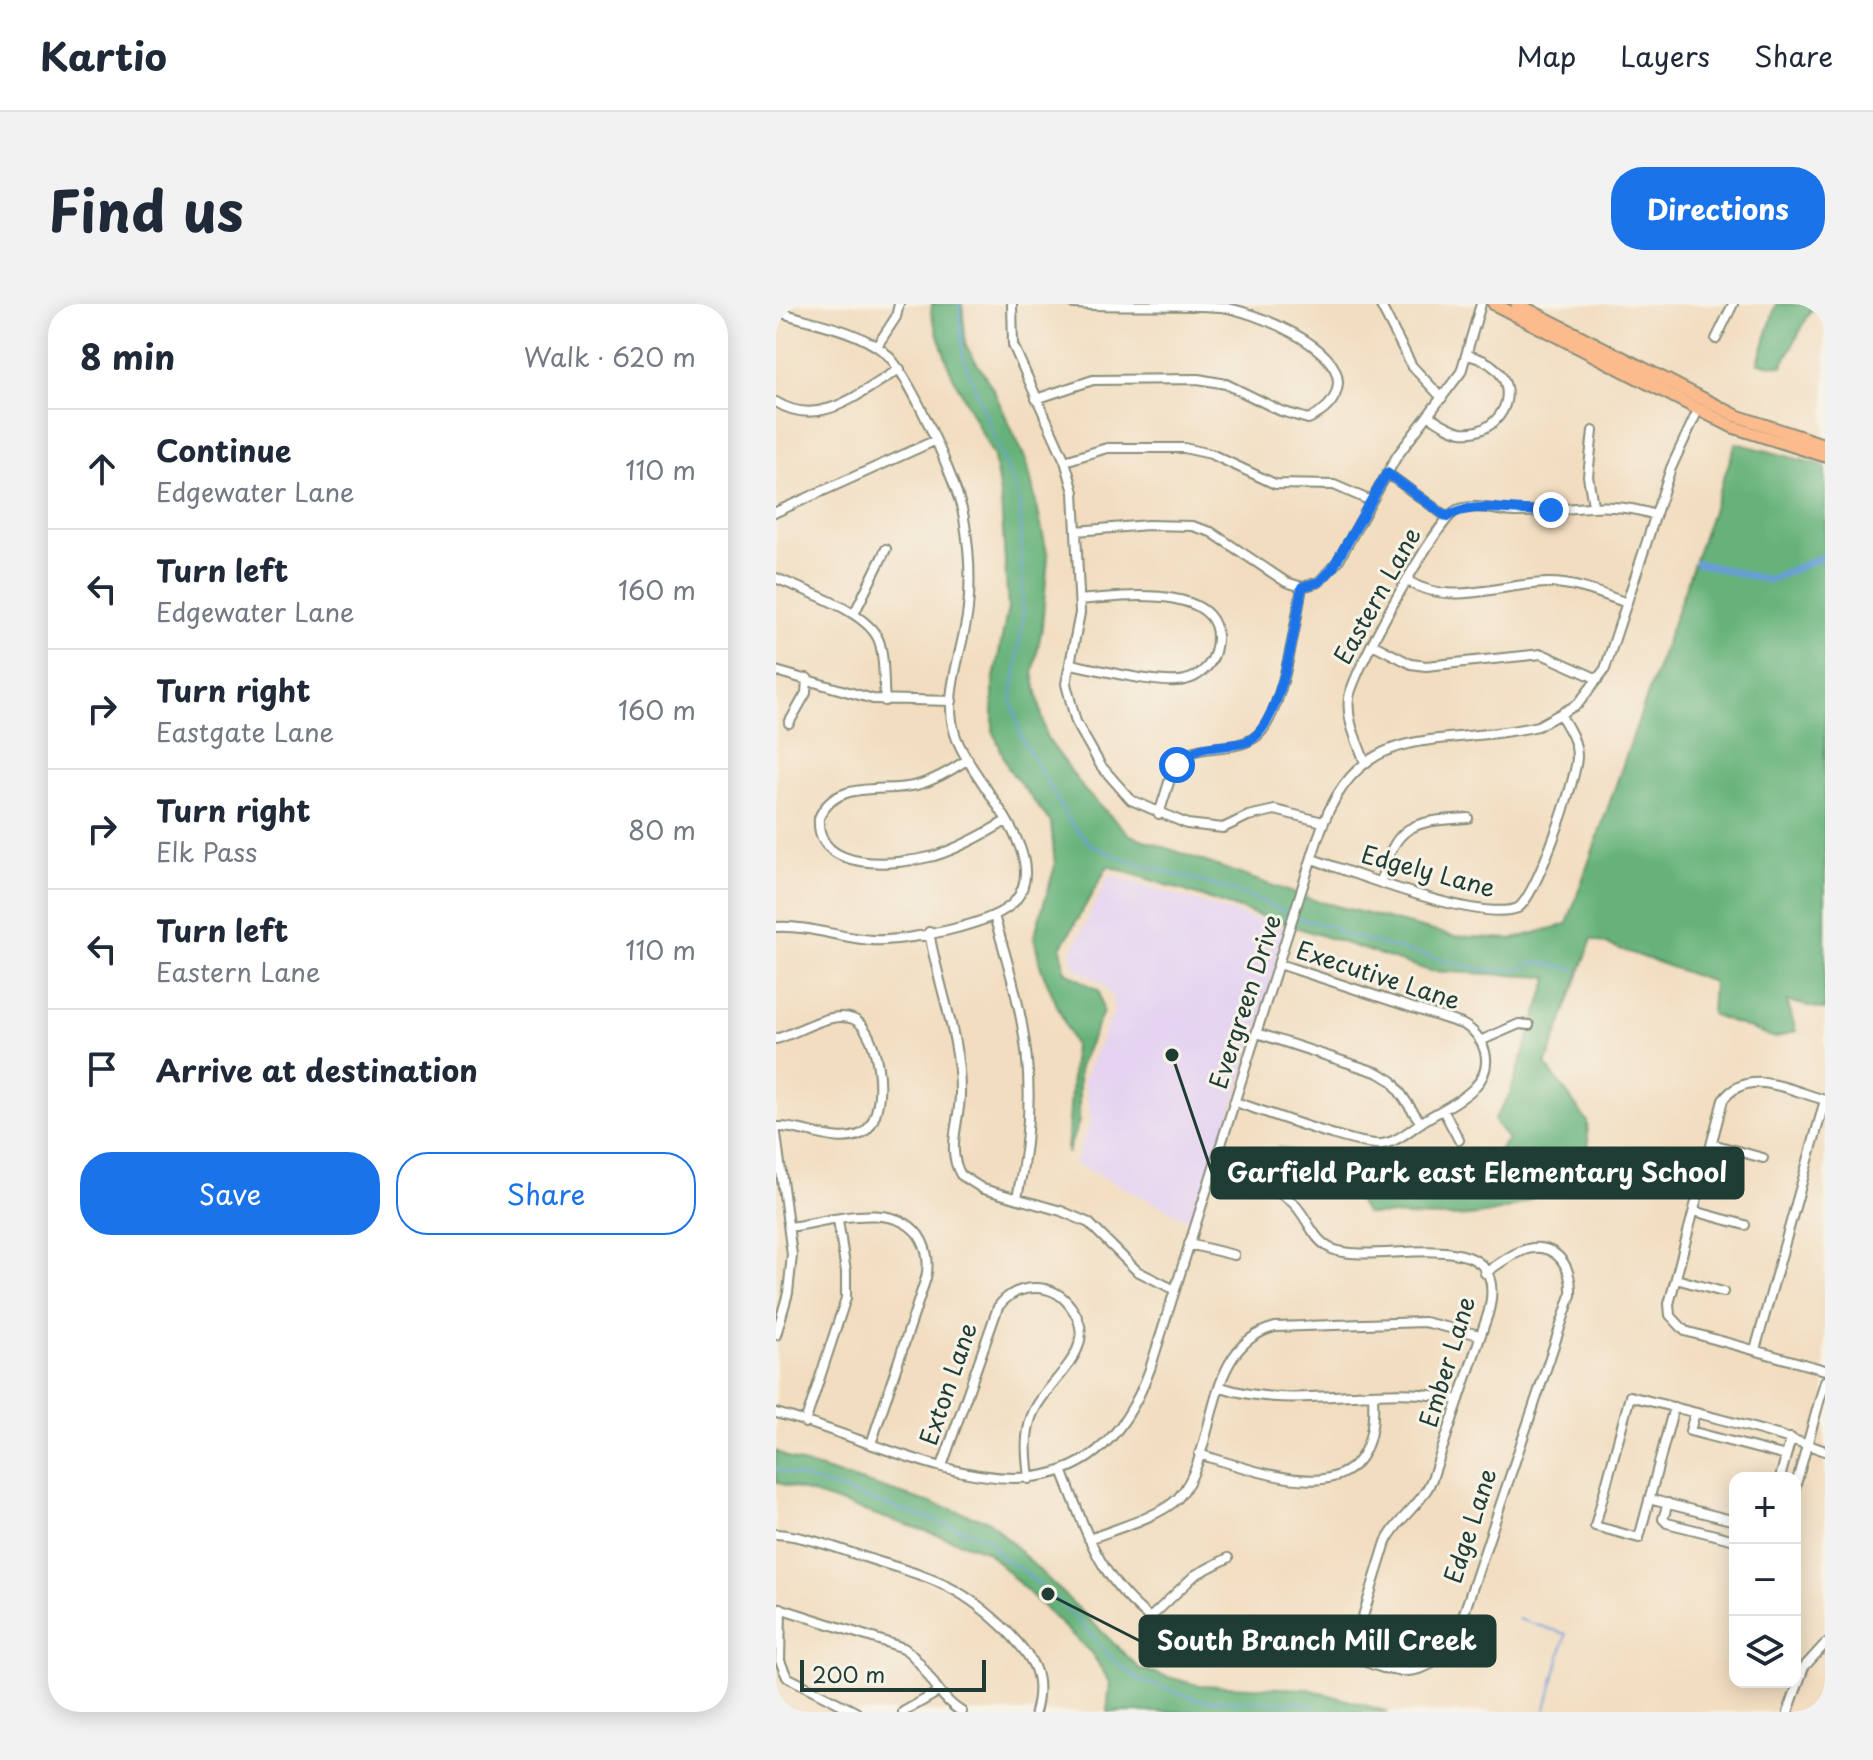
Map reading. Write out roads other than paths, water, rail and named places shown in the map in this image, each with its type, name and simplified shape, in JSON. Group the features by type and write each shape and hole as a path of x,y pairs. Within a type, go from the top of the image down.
{"main road":[{"path":"1494,304 1742,424 1825,456"},
{"path":"1517,304 1701,404"},
{"path":"1742,424 1825,445"}],"street":[{"path":"877,346 896,317 899,304"},
{"path":"1012,304 1013,345 1065,461 1074,492 1080,600 1066,684 1068,703 1094,753 1119,790 1159,814 1207,828 1223,828 1248,816 1275,810 1323,822"},
{"path":"1036,399 1093,380 1198,379 1226,384 1281,411 1308,419 1326,408 1335,396 1337,374 1326,355 1247,313 1219,307 1074,304"},
{"path":"1380,304 1412,366 1442,398"},
{"path":"1076,531 1148,525 1200,528 1278,578 1302,587 1319,582 1332,569 1387,473 1442,398 1468,355 1481,304"},
{"path":"1716,339 1733,304"},
{"path":"776,311 877,346 900,369 934,441 959,501 967,539 968,609 952,701 955,736 1006,821 1027,866 1015,901 994,916 929,932 876,940 776,927"},
{"path":"1428,415 1454,430 1468,432 1489,426 1500,415 1507,402 1503,378 1487,362 1468,355"},
{"path":"776,402 812,415 834,407 900,369"},
{"name":"Evergreen Drive","path":"776,1413 992,1479 1029,1479 1062,1470 1107,1441 1129,1414 1145,1381 1323,822 1342,785 1365,763 1398,745 1526,728 1561,716 1586,697 1609,659 1671,468 1701,404"},
{"path":"1593,431 1588,476 1593,505"},
{"path":"776,512 934,441"},
{"path":"1065,461 1100,449 1184,448 1211,454 1275,484 1334,485 1371,501"},
{"path":"1387,473 1447,517"},
{"name":"Eastern Lane","path":"1365,763 1351,726 1349,699 1355,677 1447,517 1456,510 1473,507 1531,512 1593,505 1629,507 1655,515"},
{"path":"854,614 886,549"},
{"path":"776,578 854,614 872,628 880,643 885,701"},
{"path":"1408,581 1428,592 1446,595 1559,583 1627,603"},
{"path":"1159,814 1170,779 1182,758 1196,750 1247,741 1265,727 1280,684 1302,587"},
{"path":"1071,664 1179,681 1203,671 1216,649 1215,633 1208,618 1175,597 1080,600"},
{"path":"1372,644 1411,664 1426,666 1542,654 1598,679"},
{"path":"776,671 885,701 952,701"},
{"path":"789,723 806,693 807,678"},
{"name":"Edgely Lane","path":"1312,859 1484,911 1509,912 1523,905 1541,874 1576,765 1575,741 1561,716"},
{"path":"968,759 944,775 916,785 858,790 837,796 819,818 824,846 835,855 850,860 931,856 965,844 1006,821"},
{"path":"1381,881 1387,857 1406,829 1420,823 1468,818"},
{"path":"994,916 1019,998 1029,1072 1028,1144 1017,1198"},
{"path":"929,932 959,1070 960,1108 953,1144 957,1168 971,1183 1071,1214 1089,1223 1137,1271 1175,1290"},
{"name":"Executive Lane","path":"1235,1102 1370,1144 1393,1141 1466,1095 1481,1077 1486,1055 1469,1028 1279,964"},
{"path":"776,1039 828,1019 853,1019 865,1026 871,1038 880,1101 872,1124 861,1134 847,1138 803,1127 776,1127"},
{"path":"1480,1041 1519,1024 1529,1025"},
{"path":"1257,1033 1379,1073 1392,1081 1421,1123"},
{"path":"1755,1350 1825,1100 1749,1080 1733,1087 1723,1100 1669,1304 1670,1315 1685,1331 1825,1370"},
{"path":"1443,1110 1459,1140"},
{"path":"776,1134 789,1227 792,1275 776,1335"},
{"path":"1712,1144 1763,1158"},
{"name":"Ember Lane","path":"1213,1169 1287,1198 1316,1237 1332,1249 1350,1253 1439,1250 1466,1255 1485,1273 1491,1297 1459,1400 1425,1495 1394,1526 1386,1542 1351,1655"},
{"path":"1694,1211 1745,1225"},
{"path":"789,1227 883,1215 899,1219 918,1235 927,1256 922,1293 871,1444"},
{"path":"805,1423 846,1298 846,1272 838,1220"},
{"path":"1189,1244 1234,1255"},
{"name":"Edge Lane","path":"1062,1470 1103,1569 1151,1617 1178,1637 1197,1642 1307,1643 1395,1670 1412,1671 1443,1656 1460,1625 1571,1295 1572,1280 1559,1254 1533,1249 1517,1253 1485,1273"},
{"path":"1676,1279 1723,1292"},
{"name":"Exton Lane","path":"942,1466 998,1307 1015,1292 1044,1289 1059,1293 1075,1311 1081,1341 1074,1359 1042,1396 1032,1416 1027,1435 1029,1479"},
{"path":"1089,1539 1173,1503 1189,1481 1221,1387 1241,1347 1275,1327 1424,1322 1480,1335"},
{"path":"1801,1475 1816,1444 1825,1381"},
{"path":"1221,1387 1264,1397 1430,1395 1459,1400"},
{"path":"1199,1454 1298,1480 1324,1481 1348,1469 1366,1449 1374,1426 1373,1395"},
{"path":"1674,1407 1639,1538 1595,1526 1630,1396 1674,1407 1791,1438 1816,1444 1825,1451"},
{"path":"1695,1413 1690,1431 1786,1456"},
{"path":"1782,1472 1791,1438"},
{"path":"1649,1499 1729,1519"},
{"path":"1668,1503 1663,1519 1667,1523 1729,1538"},
{"path":"776,1534 811,1541 913,1573 971,1598 1034,1662 1040,1679 1035,1712"},
{"path":"1151,1617 1189,1580 1228,1558"},
{"path":"856,1712 787,1677 780,1661 779,1608 904,1648 917,1660 938,1692 962,1712"},
{"path":"1788,1712 1804,1667 1825,1644"},
{"path":"903,1712 938,1692"}],"waterway":[{"path":"959,304 963,357 1020,502 1023,615 1012,702 1021,737 1070,822 1091,845 1125,860 1238,892 1289,913"},
{"path":"1697,563 1768,580 1825,556"},
{"path":"1298,918 1334,927 1341,934 1483,970 1516,969 1537,962 1576,969"},
{"path":"776,1469 988,1538 1000,1556 1024,1571 1076,1618 1111,1658 1137,1679 1200,1700 1304,1703 1312,1706 1314,1712"},
{"path":"1518,1619 1566,1634 1545,1712"}],"place":[{"name":"Garfield Park east Elementary School","path":"1172,1055"},
{"name":"South Branch Mill Creek","path":"1048,1594"}]}
